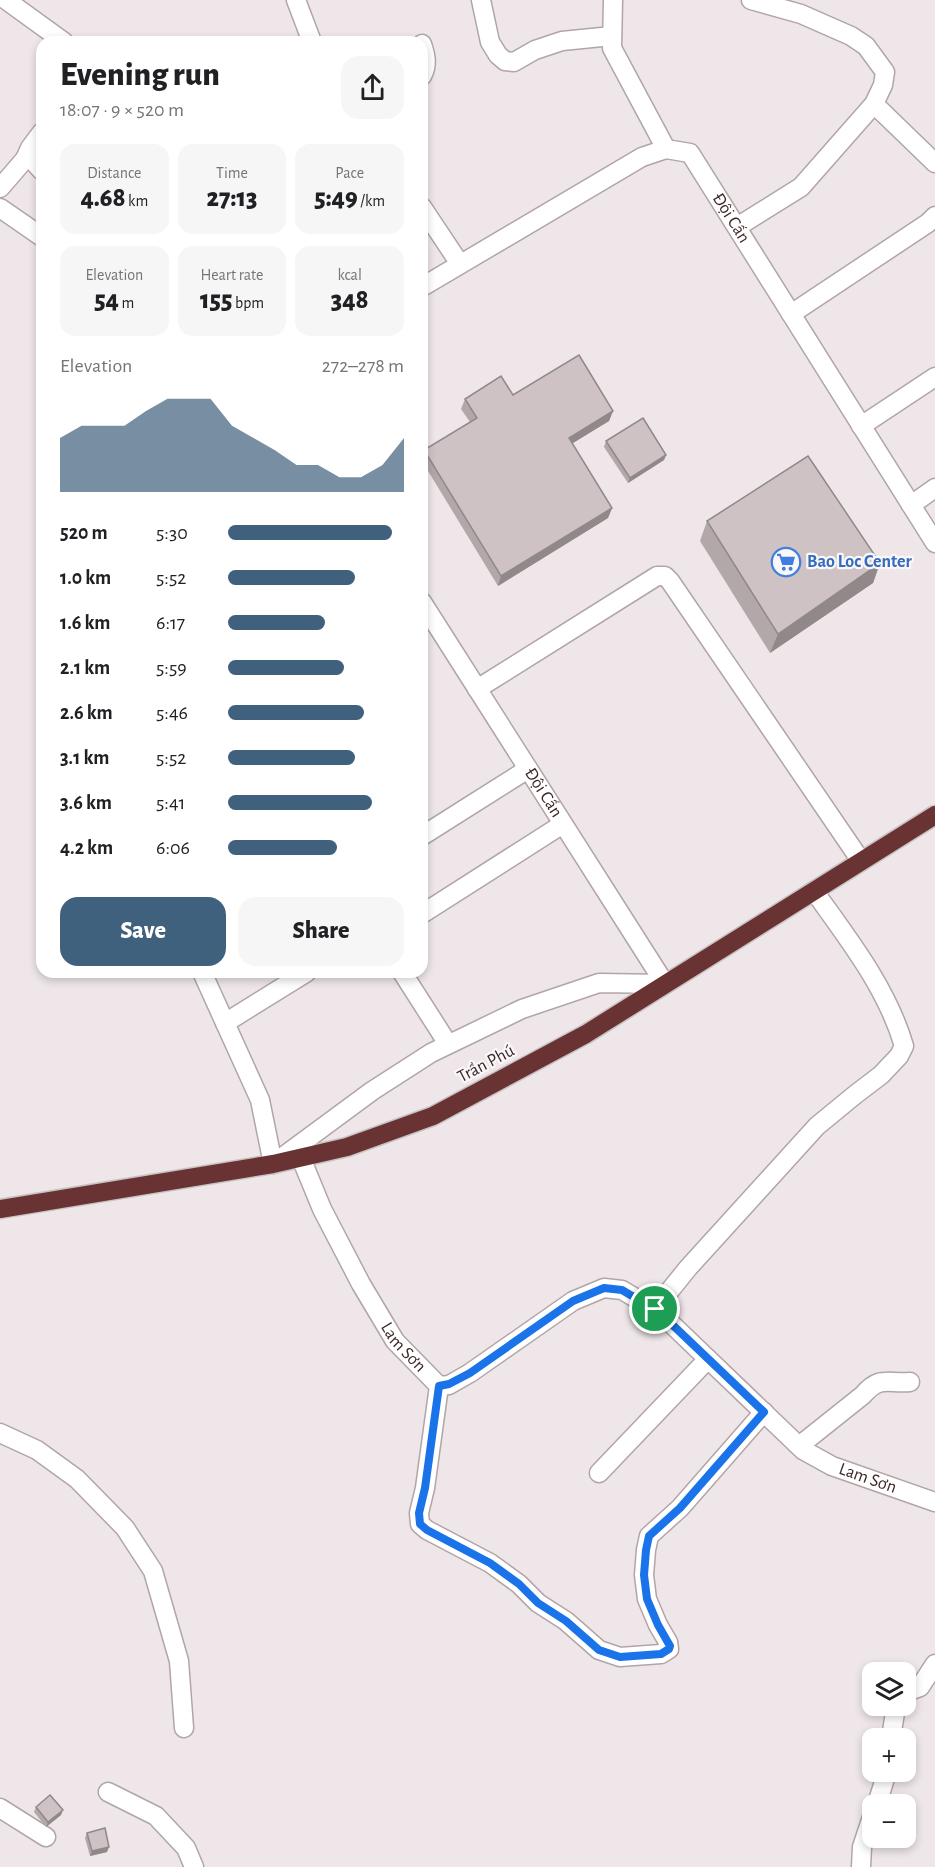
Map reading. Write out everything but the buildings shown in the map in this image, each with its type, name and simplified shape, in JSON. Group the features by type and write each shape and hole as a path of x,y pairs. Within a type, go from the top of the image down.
{"highway":[{"name":"Trần Phú","path":"0,1209 301,1158 347,1147 433,1116 586,1034 861,861 934,819"}],"street":[{"path":"6,0 56,36"},
{"path":"296,0 310,36"},
{"path":"481,0 490,42 505,62 514,62 535,50 562,40 612,36"},
{"path":"428,283 642,157 666,149 612,48 613,0"},
{"path":"737,227 801,187 874,104 883,85 885,72 866,46 850,36 801,14 751,0"},
{"path":"874,104 935,163"},
{"path":"0,188 25,159 36,140"},
{"name":"Đội Cấn","path":"666,149 690,153 935,543"},
{"path":"25,159 36,164"},
{"path":"0,208 36,233"},
{"path":"428,216 460,264"},
{"path":"791,314 928,223 935,216"},
{"path":"861,426 935,377"},
{"path":"911,505 935,488"},
{"path":"477,689 657,576 664,576 670,580 861,861"},
{"name":"Đội Cấn","path":"428,611 665,984"},
{"path":"428,832 528,770"},
{"path":"428,910 563,824"},
{"path":"655,1309 688,1268 817,1126 881,1075 899,1056 904,1046 899,1028 883,993 814,891"},
{"path":"205,978 260,1100 273,1164 372,1091 431,1053 522,1009 599,983 665,984"},
{"path":"225,1023 297,978"},
{"path":"406,978 448,1044"},
{"name":"Lam Sơn","path":"301,1158 322,1209 361,1284 395,1341 439,1386 449,1384 470,1373 573,1301 604,1288 622,1290 655,1309 803,1450 832,1466 935,1503"},
{"path":"599,1473 708,1359"},
{"path":"799,1446 863,1395 872,1385 886,1380 900,1383 910,1382"},
{"path":"439,1386 425,1488 419,1513 420,1524 427,1530 490,1563 519,1584 538,1603 566,1621 599,1650 620,1657 661,1654 669,1649 668,1642 647,1599 644,1575 649,1536 680,1508 764,1412"},
{"path":"0,1433 37,1450 77,1479 124,1528 153,1571 179,1660 184,1728"},
{"path":"916,1688 920,1687 935,1664"},
{"path":"108,1792 156,1816 186,1848 194,1867"},
{"path":"0,1808 46,1837"},
{"path":"861,1867 862,1847"}],"place":[{"name":"Bao Loc Center","path":"786,562"}],"route":[{"path":"604,1288 622,1290 655,1309 764,1412 680,1508 649,1536 644,1575 647,1599 670,1646 669,1649 661,1654 620,1657 599,1650 566,1621 538,1603 519,1584 490,1563 427,1530 420,1524 419,1513 425,1488 439,1386 449,1384 470,1373 573,1301 604,1288"}]}
